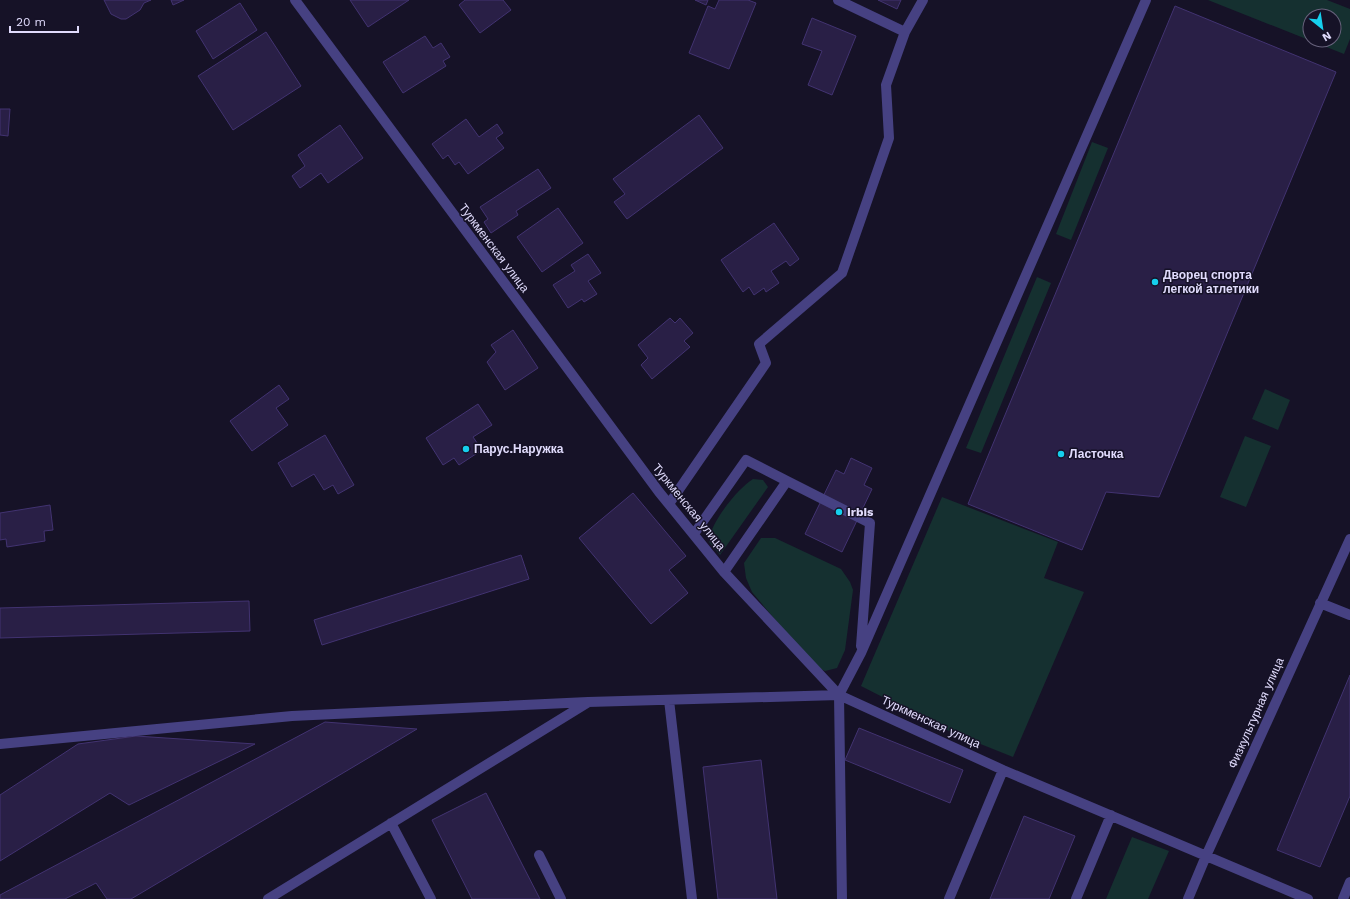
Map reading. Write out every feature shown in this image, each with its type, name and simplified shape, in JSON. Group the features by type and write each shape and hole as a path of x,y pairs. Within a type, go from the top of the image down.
{"street":[{"name":"Туркменская улица","path":"295,0 669,504 724,572 839,695 1003,770 1308,899"},
{"path":"838,0 905,32"},
{"path":"669,504 766,363 759,344 842,272 889,138 886,85 905,32 923,0"},
{"path":"842,899 839,695 861,653 1146,0"},
{"path":"694,534 746,460 870,523 861,653"},
{"path":"724,572 787,481"},
{"name":"Физкультурная улица","path":"1188,899 1206,856 1350,539"},
{"path":"1320,603 1350,616"},
{"path":"0,744 292,716 588,702 839,695"},
{"path":"669,700 692,899"},
{"path":"268,899 588,702"},
{"path":"949,899 1003,770"},
{"path":"1076,899 1111,815"},
{"path":"391,823 431,899"},
{"path":"539,855 561,899"},
{"path":"1343,899 1350,882"}],"green space":[{"path":"1208,0 1327,0 1350,9 1350,39 1344,54 1329,48 1342,48 1342,8 1302,8 1302,37"},
{"path":"1092,142 1108,148 1071,240 1056,234"},
{"path":"1037,277 1051,283 981,453 966,448"},
{"path":"1265,389 1290,400 1278,430 1252,419"},
{"path":"1245,436 1271,446 1246,507 1220,497"},
{"path":"753,479 763,480 768,487 720,555 709,542 710,534 725,507 732,498"},
{"path":"942,497 1058,542 1044,578 1084,592 1013,757 953,733 861,686"},
{"path":"761,538 775,538 841,569 850,582 853,590 845,650 837,668 825,671 814,666 752,592 746,578 744,563"},
{"path":"1132,837 1169,851 1148,899 1106,899"}],"building":[{"path":"104,0 151,0 144,3 140,10 126,19 121,19 111,14"},
{"path":"171,0 184,0 173,5"},
{"path":"350,0 409,0 368,27"},
{"path":"465,0 503,0 511,10 480,33 459,5"},
{"path":"695,0 708,0 706,5"},
{"path":"719,0 748,0 756,3 729,69 689,53 708,6 715,9"},
{"path":"878,0 901,0 897,9"},
{"path":"240,3 257,30 213,59 196,31"},
{"name":"Дворец спорта легкой атлетики","path":"1175,6 1336,72 1159,497 1106,492 1082,550 968,504"},
{"path":"812,18 856,36 832,95 808,85 822,51 802,44"},
{"path":"266,32 301,86 233,130 198,76"},
{"path":"425,36 433,48 441,43 450,57 443,61 446,66 403,93 383,62"},
{"path":"0,109 10,109 8,136 0,135"},
{"path":"699,115 723,148 627,219 614,202 625,194 613,179"},
{"path":"466,119 479,137 497,124 503,133 496,138 504,148 468,174 459,162 455,165 448,155 443,159 432,144"},
{"path":"340,125 363,158 328,183 321,173 300,188 292,176 305,166 298,155"},
{"path":"538,169 551,188 516,211 518,215 491,233 484,222 488,219 480,207"},
{"path":"558,208 583,243 542,272 517,237"},
{"path":"774,223 799,259 790,266 786,261 771,271 779,283 766,292 764,288 754,295 749,287 743,292 721,260"},
{"path":"588,254 601,273 588,281 597,294 584,302 582,299 568,308 553,285 575,271 571,265"},
{"path":"670,318 675,323 680,318 693,333 684,341 690,347 652,379 641,365 648,358 638,345"},
{"path":"513,330 538,368 505,390 487,362 496,352 491,345"},
{"path":"279,385 289,399 276,408 288,425 252,451 230,421"},
{"path":"478,404 492,425 473,437 482,450 459,465 454,458 443,465 426,438"},
{"path":"325,435 354,485 338,494 333,485 324,490 314,474 292,487 278,463"},
{"name":"Irbis","path":"851,458 872,468 864,485 872,489 842,552 805,534 836,470 844,474"},
{"path":"633,493 686,556 669,570 688,593 651,624 579,538"},
{"path":"50,505 53,530 44,531 45,541 7,547 6,539 0,540 0,513"},
{"path":"521,555 529,579 322,645 314,620"},
{"path":"249,601 250,631 0,638 0,608"},
{"path":"1350,675 1350,796 1320,867 1277,850"},
{"path":"325,722 417,729 131,899 107,899 96,883 65,899 0,899 0,895"},
{"path":"859,728 963,770 950,803 845,760"},
{"path":"136,736 255,744 129,805 110,793 0,861 0,795 78,744"},
{"path":"761,760 777,899 718,899 703,767"},
{"path":"486,793 540,899 472,899 432,820"},
{"path":"1024,816 1075,836 1049,899 990,899"}],"place":[{"name":"Дворец спорта легкой атлетики","path":"1155,282"},
{"name":"Парус.Наружка","path":"466,449"},
{"name":"Ласточка","path":"1061,454"},
{"name":"Irbis","path":"839,512"}]}
